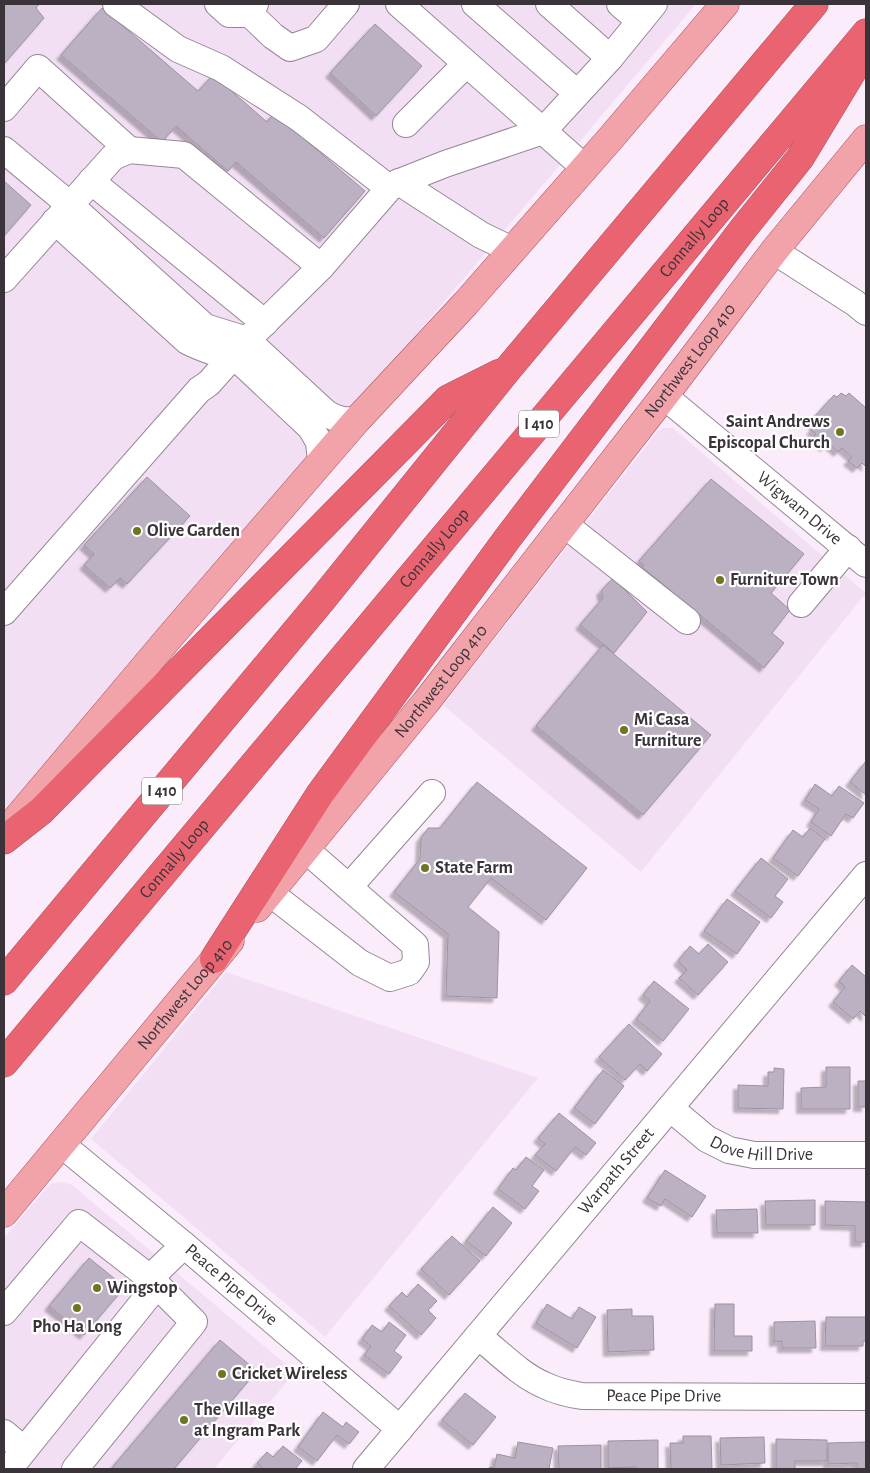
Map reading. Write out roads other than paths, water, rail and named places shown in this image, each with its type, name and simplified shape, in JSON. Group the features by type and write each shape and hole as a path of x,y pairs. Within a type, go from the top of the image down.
{"highway":[{"name":"I 410","path":"4,981 321,601 508,369 814,4"},
{"name":"Connally Loop","path":"4,1063 866,33"},
{"path":"214,959 320,794 507,539 737,237 800,158 866,49"},
{"path":"4,840 41,811 448,398 508,369"}],"main road":[{"path":"4,834 320,462 466,303 585,168 725,4"},
{"name":"Northwest Loop 410","path":"4,1213 306,850 426,702 774,251 866,139"}],"street":[{"path":"116,4 178,49 221,68 299,118 394,185 481,235 512,250"},
{"path":"218,4 230,14 253,9 273,36 290,48 316,39 346,4"},
{"path":"398,4 585,168"},
{"path":"476,4 578,93"},
{"path":"549,4 610,58"},
{"path":"4,612 199,390 209,383 248,340 321,267 394,185 445,164 543,131 610,58 647,12 620,4"},
{"path":"406,124 466,64"},
{"path":"4,108 38,68 129,150"},
{"path":"4,150 187,341 201,348 248,340"},
{"path":"4,279 113,157 129,150 184,155 321,267"},
{"path":"91,181 248,340 326,413 337,420 357,420"},
{"path":"774,251 866,312"},
{"path":"248,340 243,364 311,428 319,442 320,462"},
{"name":"Wigwam Drive","path":"664,396 857,556"},
{"path":"564,524 688,621"},
{"path":"801,604 857,556"},
{"path":"349,887 432,793"},
{"path":"270,893 360,963 390,978 409,972 416,962 415,945 306,850"},
{"name":"Warpath Street","path":"366,1469 866,875"},
{"name":"Dove Hill Drive","path":"670,1108 707,1139 729,1150 754,1154 866,1155"},
{"name":"Peace Pipe Drive","path":"61,1144 184,1245 400,1429"},
{"path":"4,1310 78,1223 154,1281 194,1322 74,1469"},
{"path":"4,1433 17,1460 154,1281 184,1245"},
{"name":"Peace Pipe Drive","path":"478,1336 527,1375 543,1385 582,1396 866,1397"}],"place":[{"name":"Saint Andrews Episcopal Church","path":"840,432"},
{"name":"Olive Garden","path":"137,531"},
{"name":"Furniture Town","path":"720,580"},
{"name":"Mi Casa Furniture","path":"624,730"},
{"name":"State Farm","path":"425,868"},
{"name":"Wingstop","path":"97,1288"},
{"name":"Pho Ha Long","path":"77,1308"},
{"name":"Cricket Wireless","path":"222,1374"},
{"name":"The Village at Ingram Park","path":"184,1420"}]}
